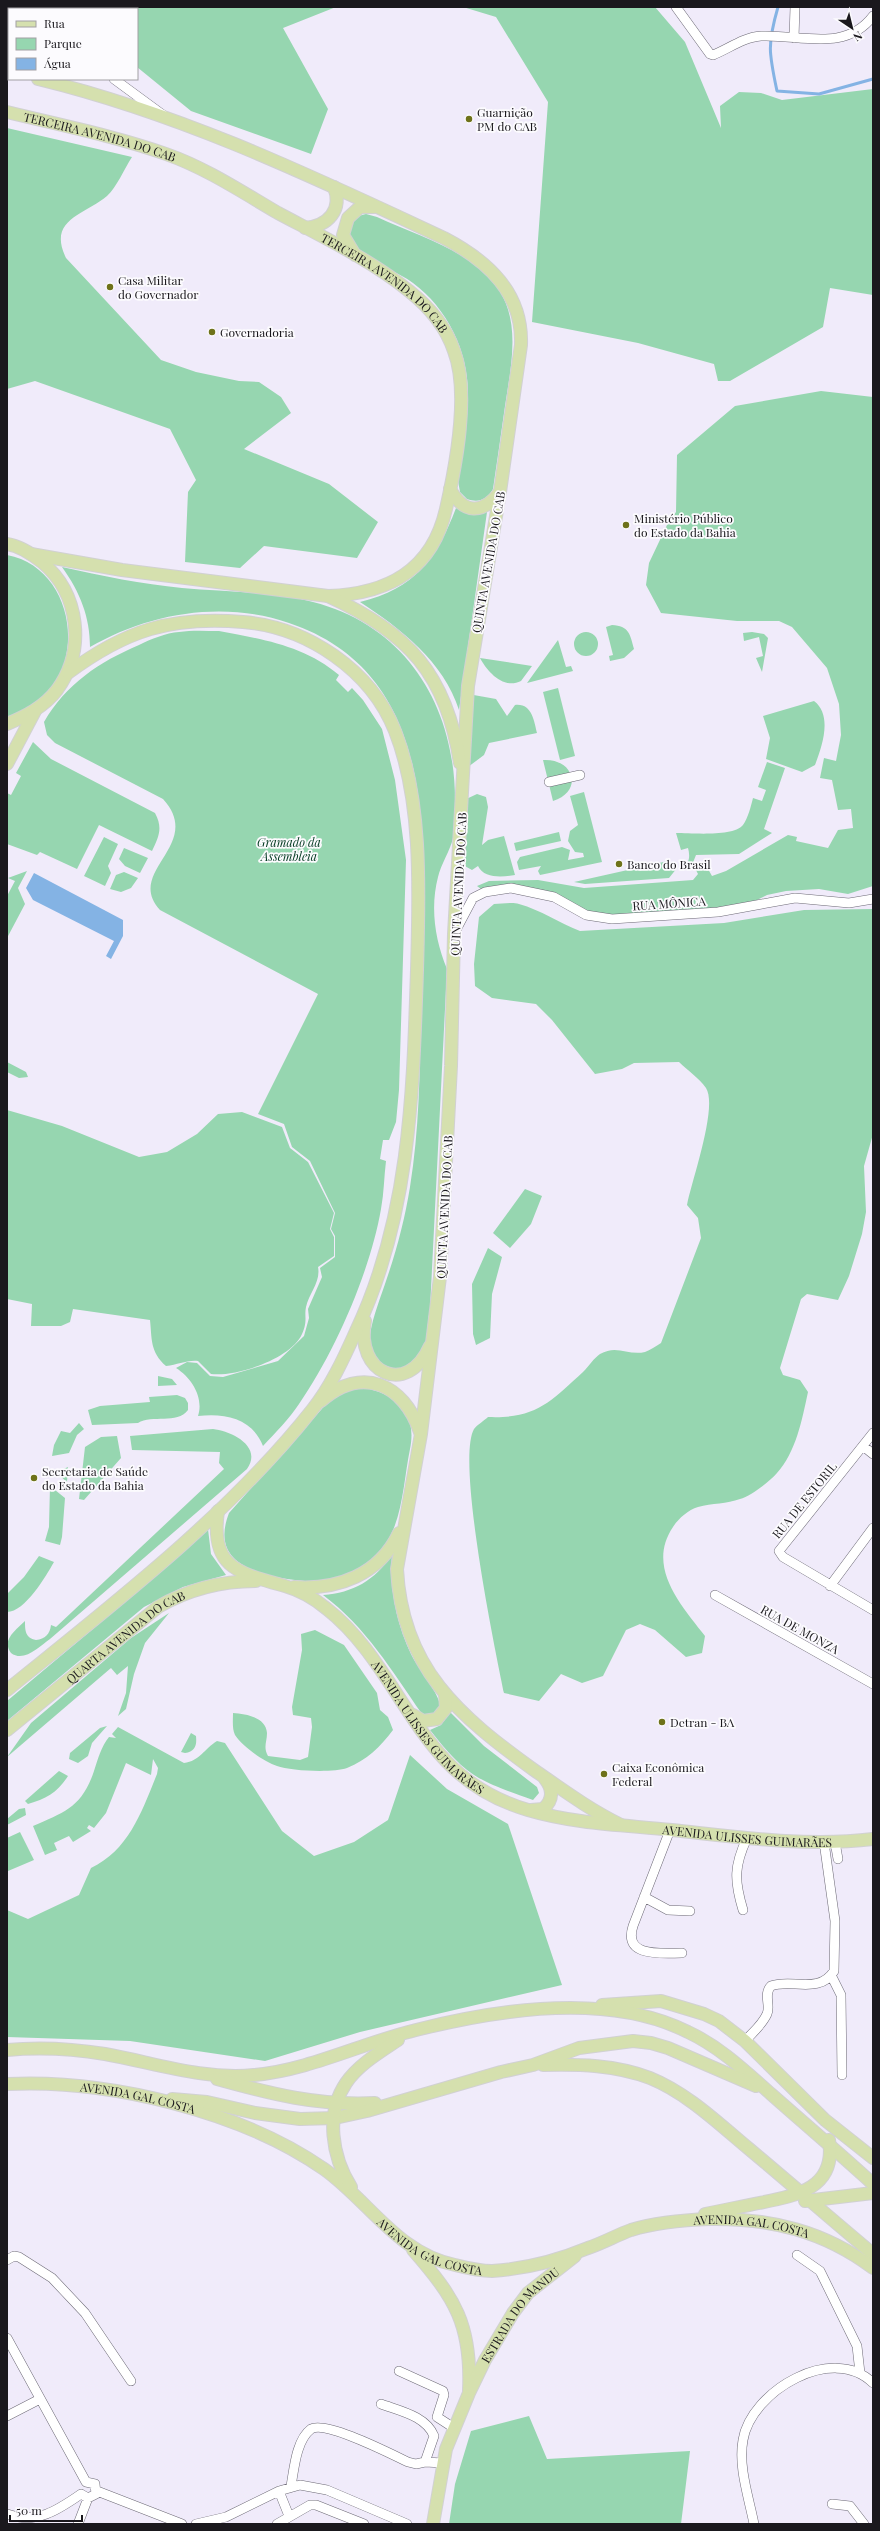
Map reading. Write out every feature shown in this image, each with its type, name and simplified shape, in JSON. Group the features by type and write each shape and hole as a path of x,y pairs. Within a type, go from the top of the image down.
{"main road":[{"path":"42,80 135,105 260,152 379,208"},
{"name":"TERCEIRA AVENIDA DO CAB","path":"7,112 172,156 193,165 357,257 394,280 426,306 448,336 458,362 461,396 450,489 438,535 429,552 418,564 406,574 382,588 353,595 328,596"},
{"path":"305,228 320,226 332,217 338,202 334,187"},
{"path":"357,257 343,235 348,218 360,207 379,208"},
{"name":"QUINTA AVENIDA DO CAB","path":"379,208 457,245 477,259 509,293 520,320 521,345 500,492 468,686 454,934 451,1066 443,1241 435,1334 421,1434 403,1525"},
{"path":"450,489 462,505 473,509 485,507 500,492"},
{"path":"7,544 31,554 122,570 328,596 375,620 402,642 424,666 448,708 463,788"},
{"path":"31,554 52,571 63,588 75,619 75,646 68,673"},
{"path":"7,764 35,711 56,691 68,673 97,651 132,634 164,625 192,620 254,623 282,629 329,650 367,687 382,704 395,731 409,780 417,861 418,913 414,1084 402,1180 385,1256 368,1304 349,1346 314,1408"},
{"path":"7,724 35,711"},
{"path":"368,1304 364,1328 364,1346 367,1356 380,1370 399,1375 417,1367 424,1358 435,1334"},
{"path":"7,1690 129,1590 218,1511 252,1478 314,1408 330,1394 354,1383 367,1382 381,1385 395,1393 405,1402 412,1412 421,1434"},
{"path":"218,1511 215,1533 218,1546 224,1558 238,1571 261,1581"},
{"path":"286,1586 309,1588 331,1586 362,1575 380,1562 389,1552 403,1525"},
{"name":"AVENIDA ULISSES GUIMARÃES","path":"403,1525 397,1569 404,1623 415,1650 445,1694 470,1722 543,1776 596,1812 621,1825"},
{"name":"AVENIDA ULISSES GUIMARÃES","path":"261,1581 286,1586 327,1609 348,1628 443,1757 469,1782 526,1810 578,1820 747,1838 829,1842 873,1839"},
{"name":"QUARTA AVENIDA DO CAB","path":"7,1730 158,1607 177,1597 206,1586 261,1581"},
{"path":"410,1713 423,1721 438,1720 446,1708 445,1694"},
{"path":"526,1810 538,1811 543,1809 551,1800 551,1788 543,1776"},
{"path":"200,2075 252,2075 281,2071 414,2030 484,2015 621,2002 661,2001 704,2014 719,2021 745,2041 825,2120 873,2158"},
{"path":"580,2007 642,2016 688,2032 713,2046 770,2093 873,2184"},
{"path":"354,2192 338,2164 334,2143 336,2105 346,2083 355,2072 380,2052 414,2030"},
{"path":"144,2096 207,2102 255,2113 300,2119 335,2118 501,2072 534,2065 579,2048 633,2041 651,2043 719,2068 770,2093"},
{"path":"7,2050 72,2050 105,2054 200,2075 283,2097 336,2105 396,2102"},
{"path":"534,2065 586,2065 618,2069 650,2078 677,2092 712,2118 873,2254"},
{"name":"AVENIDA GAL COSTA","path":"7,2084 70,2084 144,2096 226,2120 261,2135 323,2169 354,2192 387,2228 409,2246 452,2265 490,2271 542,2262 586,2249 632,2230 672,2220 743,2219 794,2227 825,2239 873,2268"},
{"path":"806,2197 822,2178 830,2157 825,2120"},
{"path":"672,2220 770,2201 806,2197 873,2193"},
{"name":"ESTRADA DO MANDU","path":"409,2246 432,2272 458,2312 466,2331 470,2362 469,2393"},
{"name":"ESTRADA DO MANDU","path":"433,2524 443,2463 454,2428 469,2393 496,2339 528,2293 586,2249"}],"street":[{"path":"676,7 710,54 715,54 761,36 832,39 844,36 862,27 873,16"},
{"path":"794,38 796,7"},
{"path":"115,80 168,118"},
{"path":"549,782 580,775"},
{"name":"RUA MÔNICA","path":"454,934 473,898 497,890 524,890 554,897 586,915 612,919 725,911 795,898 849,903 873,899"},
{"name":"RUA DE ESTORIL","path":"873,1433 779,1548 781,1556 873,1610"},
{"path":"863,1446 873,1454"},
{"path":"830,1586 873,1528"},
{"name":"RUA DE MONZA","path":"715,1594 873,1684"},
{"path":"670,1830 630,1934 632,1944 643,1951 682,1953"},
{"path":"742,1910 738,1892 736,1869 747,1838"},
{"path":"829,1842 838,1859"},
{"path":"745,2041 763,2025 768,2013 767,2001 770,1986 814,1985 831,1975 835,1964 835,1921 825,1866 829,1842"},
{"path":"644,1898 668,1910 690,1910"},
{"path":"831,1975 841,1995 842,2075"},
{"path":"797,2255 820,2270 857,2346 860,2373"},
{"path":"7,2260 14,2256 19,2257 52,2278 85,2313 131,2381"},
{"path":"7,2338 86,2482"},
{"path":"754,2524 741,2454 743,2438 753,2414 767,2396 807,2373 832,2369 860,2373 873,2383"},
{"path":"399,2371 443,2391 444,2395 437,2417 454,2428"},
{"path":"7,2416 40,2399"},
{"path":"381,2404 420,2420 430,2427 434,2436 425,2462"},
{"path":"290,2486 304,2437 315,2427 321,2427 344,2434 408,2462 416,2464 425,2462 443,2463"},
{"path":"78,2524 84,2496 80,2488 86,2482 92,2482 97,2490 182,2524"},
{"path":"196,2524 227,2521 278,2491 290,2486 310,2485 327,2490 407,2524"},
{"path":"7,2514 17,2518 38,2518 57,2511 84,2496 94,2496 97,2490"},
{"path":"278,2491 289,2516"},
{"path":"832,2504 850,2506 864,2524"},
{"path":"277,2524 310,2505 316,2505 364,2524"}],"green space":[{"path":"63,7 336,7 283,28 328,109 311,154 191,111 138,68 138,8"},
{"path":"463,7 655,7 685,42 721,128 720,106 739,92 761,93 782,100 873,89 873,295 830,288 823,327 730,381 718,381 714,364 638,343 532,322 548,102 496,17"},
{"path":"7,128 132,157 111,192 98,203 79,214 65,226 61,235 61,245 66,258 161,360 196,372 239,381 259,382 281,397 291,413 244,449 329,484 378,522 357,558 264,546 240,568 185,562 188,492 196,480 170,429 35,381 7,389"},
{"path":"366,214 377,217 428,239 466,258 477,266 492,281 503,296 509,313 512,331 511,368 493,489 488,496 482,500 475,501 467,499 460,492 457,475 468,393 467,377 460,346 445,318 425,293 407,279 363,255 354,245 349,234 349,229 354,219"},
{"path":"821,391 873,397 873,886 848,894 819,889 786,891 767,895 739,909 612,919 525,890 485,892 477,886 489,881 538,880 584,888 693,880 698,874 695,868 708,869 712,876 726,871 788,835 797,837 796,841 828,848 838,830 853,828 851,809 838,810 832,780 820,778 824,758 836,761 841,735 839,704 827,668 792,627 779,621 737,621 661,613 646,585 649,563 667,525 676,512 677,455 735,406"},
{"path":"456,508 470,514 487,512 459,710 443,677 432,662 405,635 360,602 396,589 410,580 422,569 441,542"},
{"path":"7,555 27,562 44,574 56,590 64,609 68,629 67,650 62,670 52,688 37,702 7,718"},
{"path":"62,567 92,574 167,586 248,592 297,598 346,614 375,630 399,651 419,675 435,703 446,733 453,766 455,829 450,848 439,872 434,900 435,924 439,947 447,969 430,1309 425,1347 419,1359 413,1365 406,1368 390,1368 377,1360 370,1349 370,1335 373,1320 394,1256 406,1210 414,1161 418,1110 423,930 421,824 414,773 400,725 375,683 339,648 289,623 264,616 238,612 213,612 161,618 113,635 90,647 90,636 83,605 79,595"},
{"path":"612,625 622,627 628,632 634,649 624,658 610,661 609,656 613,655 606,627"},
{"name":"Gramado da Assembleia","path":"189,631 219,631 252,637 298,650 326,665 339,675 336,680 348,692 352,688 363,700 382,729 395,780 406,860 399,1090 396,1122 389,1140 383,1140 380,1159 386,1161 382,1203 376,1233 360,1285 338,1336 295,1410 263,1446 252,1429 245,1423 236,1419 218,1415 198,1416 199,1402 195,1389 187,1377 176,1368 187,1362 197,1363 210,1376 223,1377 278,1361 304,1336 309,1318 308,1309 322,1277 320,1268 335,1257 335,1236 331,1229 335,1213 310,1161 292,1147 284,1124 258,1114 318,994 160,910 152,896 151,883 156,870 171,844 175,830 173,815 163,799 55,743 47,735 44,722 62,696 73,685 110,659 148,641 169,634"},
{"path":"586,632 595,635 598,644 595,653 586,656 577,653 574,644 577,635"},
{"path":"752,632 764,634 768,638 762,672 756,658 763,656 759,637 744,641 743,633"},
{"path":"558,640 566,667 571,666 573,671 527,683"},
{"path":"480,658 532,666 521,681 508,683 496,678"},
{"path":"558,688 575,756 560,760 543,692"},
{"path":"468,694 496,699 507,716 515,705 525,707 531,714 537,733 489,743 484,755 468,767"},
{"path":"814,701 820,707 825,723 823,741 815,765 802,772 766,759 770,738 763,716"},
{"path":"33,742 51,759 155,813 159,823 159,832 157,841 152,851 99,825 77,869 40,852 37,855 7,844 7,793 11,795 21,776 16,773"},
{"path":"543,760 554,761 562,764 568,769 571,776 572,783 569,790 563,796 553,801"},
{"path":"767,762 785,768 764,829 772,833 739,854 696,855 692,865 683,867 688,861 689,851 688,848 681,850 676,833 722,833 738,829 745,822 753,798 762,801 766,790 758,787"},
{"path":"584,792 602,862 540,875 538,871 541,866 519,870 517,862 520,857 562,847 570,850 568,860 584,857 583,853 575,852 568,841 570,831 578,825 570,796"},
{"path":"477,794 486,797 488,807 482,845 488,840 504,836 515,875 494,876 485,873 478,866 472,870 463,865 462,801"},
{"path":"559,832 561,841 516,851 514,843"},
{"path":"104,837 118,844 108,866 111,873 105,886 84,876"},
{"path":"124,848 148,858 140,873 125,866 119,859"},
{"path":"668,861 677,868 669,878 585,884 574,882"},
{"path":"27,871 18,888 25,904 7,938 7,896 15,881 8,878"},
{"path":"124,872 138,878 131,888 121,892 110,889 116,875"},
{"path":"494,904 519,904 580,931 724,923 804,910 873,909 873,1134 864,1166 866,1212 862,1234 849,1276 838,1300 807,1294 801,1299 780,1368 783,1375 800,1380 808,1392 801,1424 794,1446 784,1465 760,1488 735,1501 698,1507 691,1510 680,1518 675,1524 666,1542 663,1557 665,1571 677,1598 705,1636 702,1653 686,1657 655,1630 640,1624 626,1630 603,1676 582,1683 561,1674 539,1701 504,1693 486,1599 473,1515 470,1478 470,1448 474,1429 488,1417 518,1415 530,1412 541,1406 561,1392 600,1354 606,1351 617,1350 639,1353 645,1352 661,1343 701,1238 698,1218 687,1205 707,1127 709,1097 703,1084 679,1062 634,1063 622,1069 595,1074 552,1020 536,1004 492,998 475,986 474,964 479,917"},
{"path":"7,1062 26,1072 28,1077 19,1078 7,1072"},
{"path":"7,1110 62,1126 139,1157 167,1152 197,1134 218,1114 242,1112 282,1127 290,1148 308,1162 334,1213 330,1229 334,1237 334,1256 318,1267 318,1278 306,1307 304,1329 296,1343 287,1351 262,1364 234,1373 211,1374 198,1361 190,1361 166,1366 154,1350 150,1320 73,1309 70,1322 61,1326 31,1326 32,1304 7,1299"},
{"path":"525,1189 542,1196 531,1224 510,1248 493,1233"},
{"path":"488,1248 502,1257 492,1294 490,1338 476,1345 473,1334 472,1284"},
{"path":"158,1376 172,1379 177,1385 158,1386"},
{"path":"365,1388 377,1391 396,1401 408,1416 411,1426 410,1449 400,1508 393,1530 385,1545 373,1559 363,1567 343,1577 335,1579 308,1581 281,1578 255,1571 244,1566 228,1551 225,1541 225,1528 229,1513 328,1402 349,1390"},
{"path":"177,1395 185,1398 188,1403 188,1410 178,1417 150,1419 138,1423 92,1425 88,1410 100,1406 150,1402 149,1397"},
{"path":"79,1423 84,1429 77,1435 69,1453 52,1456 54,1445 61,1431 70,1433"},
{"path":"213,1429 236,1436 243,1441 251,1453 251,1461 247,1469 50,1639 26,1655 16,1656 11,1653 8,1648 9,1640 14,1632 25,1621 26,1633 32,1639 36,1640 44,1637 50,1631 51,1625 56,1627 224,1469 219,1463 220,1452 132,1450 130,1436"},
{"path":"117,1436 121,1458 84,1500 79,1499 85,1447 101,1437"},
{"path":"68,1467 67,1482 59,1475 50,1474 51,1470 59,1471"},
{"path":"50,1486 65,1498 60,1545 45,1541 49,1527"},
{"path":"208,1529 211,1554 226,1575 183,1587 144,1607 7,1721 7,1701 119,1607"},
{"path":"392,1555 391,1568 393,1593 398,1618 406,1643 414,1660 437,1695 440,1707 433,1715 422,1714 389,1666 365,1635 323,1595 334,1594 362,1584 378,1572"},
{"path":"39,1556 54,1562 28,1600 14,1610 7,1612 7,1594 24,1577"},
{"path":"169,1613 145,1643 134,1674 126,1709 118,1716 126,1693 128,1666 117,1675 111,1668 7,1757 31,1723 131,1638"},
{"path":"315,1630 344,1645 377,1693 380,1710 388,1717 393,1730 367,1757 354,1765 341,1770 312,1771 277,1766 266,1761 248,1749 238,1739 233,1730 233,1713 254,1717 263,1723 266,1728 267,1733 265,1747 268,1756 300,1760 308,1757 312,1727 311,1718 293,1715 292,1707 302,1650 301,1634"},
{"path":"450,1712 484,1746 537,1787 539,1793 533,1800 498,1787 474,1775 454,1758 430,1730 441,1725"},
{"path":"107,1726 92,1743 88,1756 78,1763 69,1759 70,1753 100,1728"},
{"path":"118,1727 184,1763 194,1760 217,1741 225,1743 282,1831 314,1856 354,1842 388,1820 410,1755 447,1789 508,1824 562,1985 360,2032 265,2061 130,2041 7,2037 7,1910 28,1919 79,1895 91,1868 115,1851 133,1828 146,1802 157,1774 158,1768 153,1759 151,1775 126,1763 106,1813 94,1828 89,1825 87,1828 91,1831 73,1842 69,1836 54,1843 57,1850 45,1855 33,1826 63,1812 78,1801 89,1783 104,1745 109,1737 116,1738 112,1734"},
{"path":"191,1733 196,1736 195,1748 185,1753 181,1752"},
{"path":"59,1771 68,1776 56,1791 46,1797 28,1804 25,1801"},
{"path":"25,1808 26,1815 7,1825 7,1819 19,1809"},
{"path":"20,1832 34,1860 8,1871 7,1838"},
{"path":"529,2416 547,2459 690,2451 681,2524 449,2524 455,2484 471,2431"}],"water":[{"path":"34,873 123,920 123,936 111,959 106,956 114,941 33,900 26,888"}],"waterway":[{"path":"778,7 772,31 770,49 777,91 819,94 873,79"}],"place":[{"name":"Guarnição PM do CAB","path":"469,119"},
{"name":"Casa Militar do Governador","path":"110,287"},
{"name":"Governadoria","path":"212,332"},
{"name":"Ministério Público do Estado da Bahia","path":"626,525"},
{"name":"Banco do Brasil","path":"619,864"},
{"name":"Secretaria de Saúde do Estado da Bahia","path":"34,1478"},
{"name":"Detran - BA","path":"662,1722"},
{"name":"Caixa Econômica Federal","path":"604,1774"}]}
